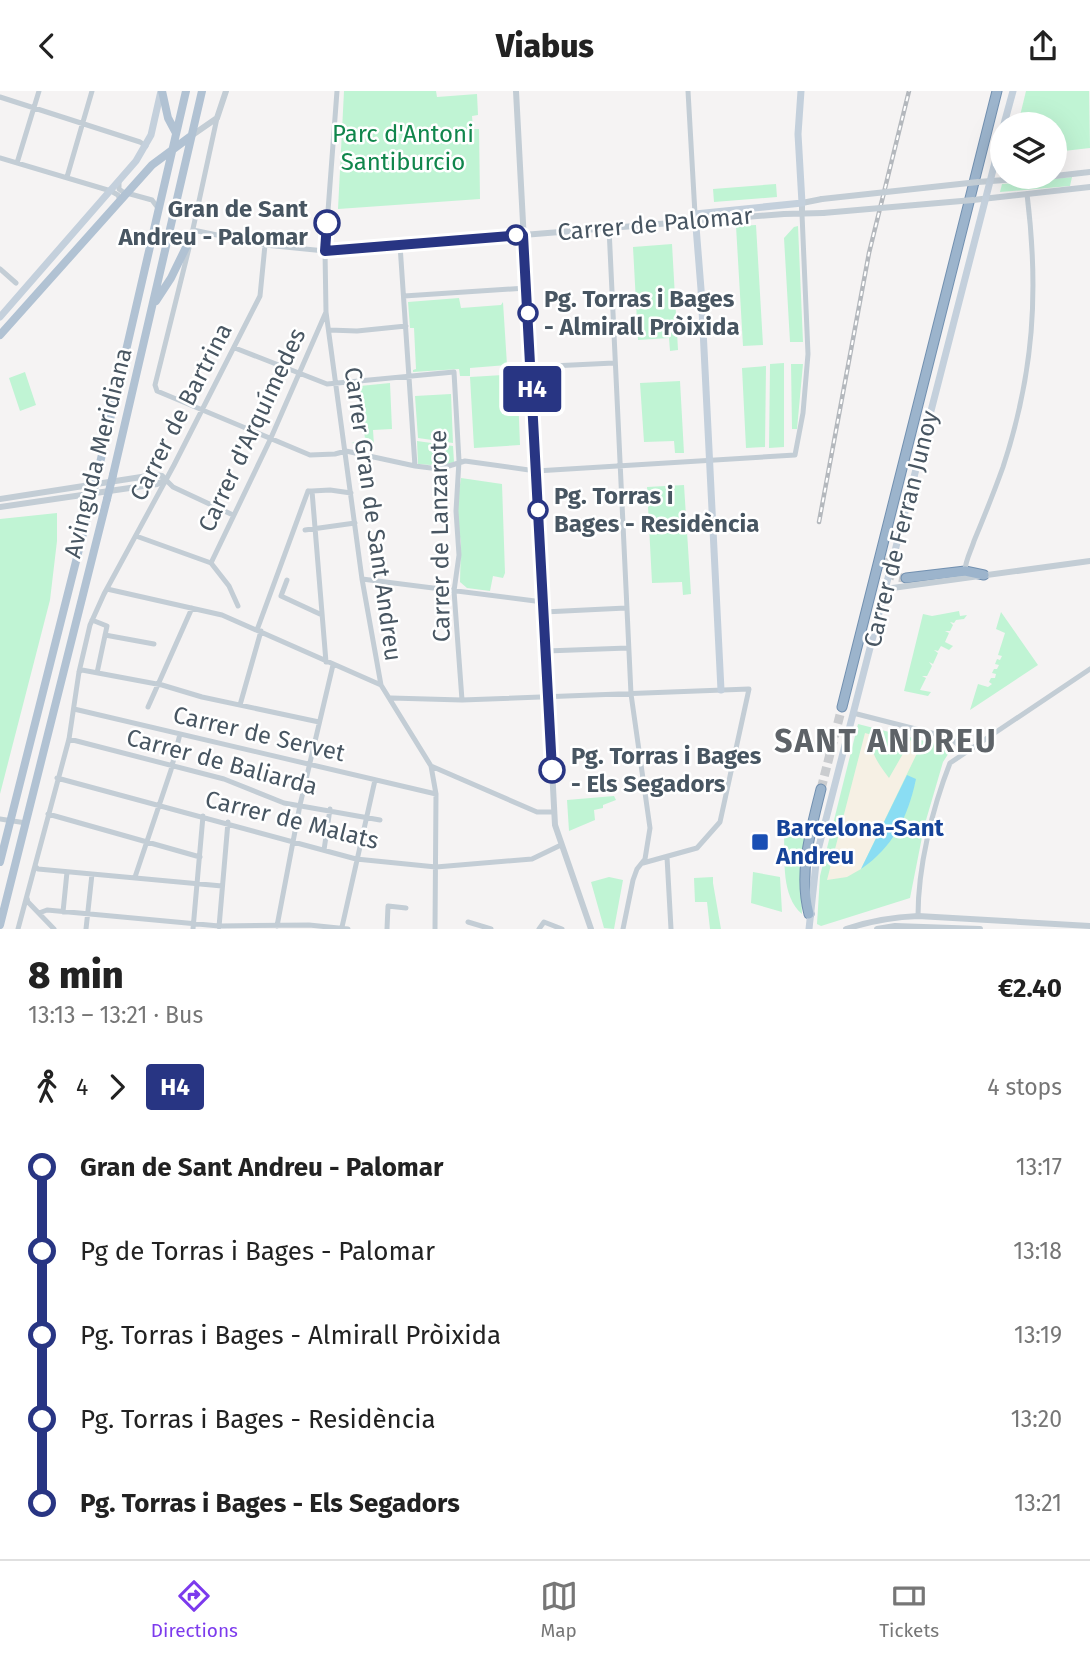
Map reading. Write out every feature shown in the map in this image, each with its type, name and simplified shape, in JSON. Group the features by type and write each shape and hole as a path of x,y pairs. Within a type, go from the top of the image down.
{"highway":[{"path":"842,707 883,553 997,91"},
{"path":"906,578 984,575"},
{"path":"809,914 805,890 806,854 821,789"}],"main road":[{"path":"162,91 168,118 176,133"},
{"path":"0,317 119,182 146,147 162,91"},
{"name":"Avinguda Meridiana","path":"0,862 91,502 186,91"},
{"name":"Avinguda Meridiana","path":"0,925 113,475 202,91"},
{"path":"801,91 798,134 802,203"},
{"path":"1007,112 1013,91"},
{"path":"0,335 152,165 191,136"},
{"name":"Carrer de Ferran Junoy","path":"810,928 809,914 817,855 990,181"},
{"name":"Carrer de Palomar","path":"694,217 802,203"},
{"path":"694,217 698,243 721,690"},
{"path":"153,306 171,278 192,233"}],"street":[{"path":"17,163 39,91"},
{"path":"67,177 92,91"},
{"name":"Avinguda Meridiana","path":"202,411 157,391 155,385 217,118 226,91"},
{"name":"Carrer Gran de Sant Andreu","path":"337,91 325,251 326,312 362,579 381,685 431,765 436,794 435,929"},
{"path":"516,91 554,812 556,831 591,929"},
{"path":"688,91 694,217"},
{"path":"0,97 139,142 146,147"},
{"path":"191,136 217,118"},
{"path":"0,158 67,177 123,197 150,199 158,208"},
{"path":"1067,175 1090,173"},
{"name":"Carrer de Palomar","path":"802,203 990,181"},
{"path":"119,182 123,197"},
{"name":"Carrer de Palomar","path":"192,233 265,245 325,251 609,228 694,217 824,213 1090,187"},
{"path":"886,589 965,574 1003,466 1019,412 1028,367 1033,326 1034,276 1027,194"},
{"path":"202,411 310,455 346,451 415,466 439,468 459,461 536,471 795,455 803,413 808,354 802,203"},
{"path":"609,228 631,694 650,828 648,851 633,880 623,929"},
{"name":"Carrer de Bartrina","path":"107,589 260,296 265,245"},
{"path":"400,245 415,466"},
{"path":"0,269 16,283"},
{"path":"404,296 526,288"},
{"name":"Carrer d'Arquímedes","path":"211,563 270,440 326,312"},
{"path":"329,330 357,331 406,326"},
{"path":"235,348 327,384 408,376"},
{"path":"531,367 614,363"},
{"name":"Carrer de Lanzarote","path":"408,376 454,372 459,461 456,511 459,555 454,591 462,700"},
{"path":"0,499 154,475 162,476 173,487 233,515"},
{"path":"0,507 150,485 166,480"},
{"path":"240,705 259,631 308,491 351,493"},
{"path":"312,491 326,662"},
{"path":"306,530 355,523"},
{"path":"136,536 211,563 229,586 238,605"},
{"path":"984,575 1090,561"},
{"path":"362,579 543,602"},
{"path":"287,580 281,596 322,615"},
{"path":"107,589 222,615 381,685"},
{"name":"Avinguda Meridiana","path":"18,929 69,739 79,672 92,620 107,589"},
{"path":"148,707 192,608"},
{"path":"544,612 626,608"},
{"path":"92,620 107,626 97,674"},
{"path":"105,635 153,645"},
{"path":"546,651 628,648"},
{"path":"277,926 300,805 333,665"},
{"path":"918,926 925,856 950,763 1090,669"},
{"path":"79,672 82,670 158,685 320,722"},
{"path":"391,698 548,698 749,689 720,822 697,848 642,864"},
{"name":"Carrer de Servet","path":"74,709 436,794"},
{"path":"853,713 951,738 965,752"},
{"path":"135,877 180,734"},
{"name":"Carrer de Baliarda","path":"69,739 224,779 284,803 330,809 380,820"},
{"path":"431,765 537,812 554,812"},
{"name":"Carrer de Malats","path":"57,778 228,822 356,859 436,867 532,859 561,845"},
{"path":"39,913 47,910 193,927 345,928 356,859 375,780"},
{"path":"324,850 330,809"},
{"path":"48,814 200,857"},
{"path":"193,927 203,816"},
{"path":"0,819 26,823"},
{"path":"218,928 228,822"},
{"path":"667,857 671,929"},
{"path":"35,866 38,869 67,872 222,885"},
{"path":"63,912 67,872"},
{"path":"86,929 92,874"},
{"path":"27,898 54,929"},
{"path":"387,929 388,906 406,908"},
{"path":"846,929 893,917 918,916 1090,926"},
{"path":"468,922 491,929"},
{"path":"539,929 544,922 562,929"},
{"path":"877,929 895,926 980,929"}],"green space":[{"name":"Parc d'Antoni Santiburcio","path":"344,91 436,91 437,97 477,94 478,115 472,116 473,129 479,129 480,199 338,209"},
{"path":"1026,91 1089,91 1090,148 1067,151 1067,112 1021,112"},
{"path":"1072,177 1070,186 1067,186 1067,178"},
{"path":"776,184 777,197 714,202 713,189"},
{"path":"1001,189 1035,189 1000,192"},
{"path":"756,225 763,345 743,346 736,226"},
{"path":"798,226 803,342 790,342 784,238"},
{"path":"672,244 678,350 670,351 669,338 638,340 633,247"},
{"path":"459,298 461,308 501,305 503,302 507,365 470,368 470,376 460,376 459,369 413,372 416,369 414,328 410,328 408,302"},
{"path":"784,363 784,447 769,448 770,364"},
{"path":"791,364 803,364 797,429 792,429"},
{"path":"766,366 765,447 746,448 742,368"},
{"path":"517,368 520,445 474,448 470,377 503,375 506,369"},
{"path":"25,372 36,405 20,411 9,378"},
{"path":"680,381 684,453 675,453 674,441 644,442 640,383"},
{"path":"390,383 392,429 373,430 374,445 351,443 365,440 360,386"},
{"path":"451,394 453,443 418,438 415,396"},
{"path":"417,441 453,446 454,462 443,466 418,464"},
{"path":"461,478 502,484 505,573 503,578 493,576 490,591 467,588 460,582 461,543 456,511"},
{"path":"684,485 691,594 683,595 682,582 652,583 647,487"},
{"path":"57,513 57,541 50,600 0,794 0,519"},
{"path":"959,611 960,616 967,615 964,619 950,622 953,625 950,631 945,631 949,633 945,642 953,646 949,650 941,646 938,651 934,650 938,653 933,664 929,662 932,666 927,676 922,676 926,678 920,690 931,692 928,696 904,691 923,614 932,616"},
{"path":"1001,612 1038,665 970,710 978,684 988,687 992,684 989,682 996,674 992,673 999,665 995,664 1002,656 998,655 1005,633 996,629"},
{"path":"858,724 952,748 943,762 924,827 910,898 821,926 817,924 820,876"},
{"path":"614,796 616,800 594,810 595,820 569,831 567,800"},
{"path":"784,835 806,836 800,871 802,914 790,898 787,888"},
{"path":"753,872 780,877 782,912 751,903"},
{"path":"609,877 623,880 614,929 604,928 591,882"},
{"path":"713,877 721,929 710,929 707,902 695,902 694,878"}],"sand":[{"path":"865,733 872,735 873,753 889,778 912,738 921,745 861,869 847,877 827,880"}],"water":[{"path":"907,775 916,779 904,818 882,851 861,869"}],"tunnel":[{"path":"884,558 890,573 906,578"},
{"path":"821,789 842,707"}],"railway":[{"path":"819,522 869,253 909,91"}],"bus line":[{"name":"H4","path":"327,223 325,251 523,235 552,770"}],"place":[{"name":"Gran de Sant Andreu - Palomar","path":"327,223"},
{"name":"Pg. Torras i Bages - Almirall Pròixida","path":"528,313"},
{"name":"Pg. Torras i Bages - Residència","path":"538,510"},
{"name":"Pg. Torras i Bages - Els Segadors","path":"552,770"},
{"name":"Barcelona-Sant Andreu","path":"760,842"}],"district":[{"name":"SANT ANDREU","path":"886,741"}]}
